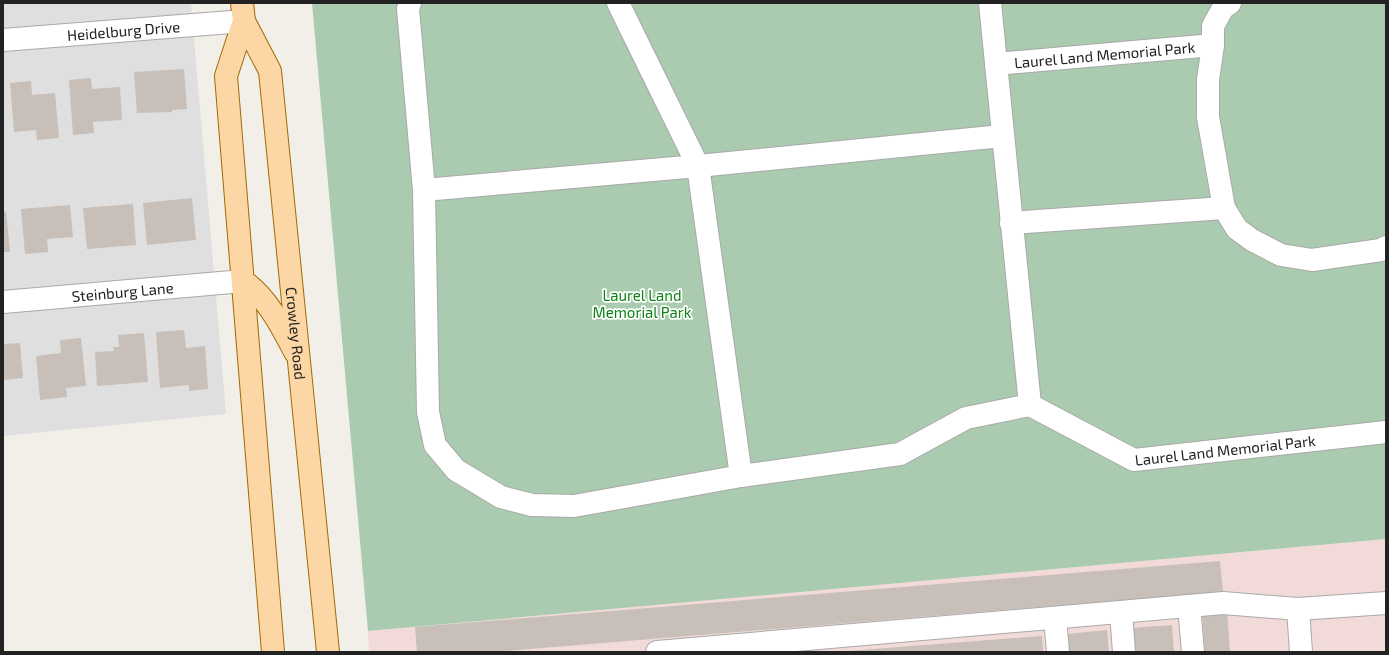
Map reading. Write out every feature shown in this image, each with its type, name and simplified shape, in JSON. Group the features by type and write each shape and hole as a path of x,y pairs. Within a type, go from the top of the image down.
{"main road":[{"path":"243,12 226,76 273,652"},
{"name":"Crowley Road","path":"243,12 270,71 328,652"},
{"path":"243,282 255,289 264,301 288,336 300,360"}],"street":[{"path":"410,3 408,9 424,190 428,412 435,445 456,470 501,497 532,505 574,506 741,476 900,454 966,418 1030,405"},
{"path":"618,3 698,166 741,476"},
{"name":"Laurel Land Memorial Park","path":"990,3 1002,136 1030,405 1134,460 1386,432"},
{"name":"Laurel Land Memorial Park","path":"1230,3 1223,8 1213,26 1213,45 1208,80 1208,117 1224,208 1237,229 1252,240 1281,255 1312,260 1373,251 1386,247"},
{"name":"Heidelburg Drive","path":"3,40 243,12"},
{"name":"Laurel Land Memorial Park","path":"996,64 1213,45"},
{"path":"424,190 698,166 1002,136"},
{"path":"1011,223 1224,208"},
{"name":"Steinburg Lane","path":"3,302 243,282"},
{"path":"657,652 783,646 1055,618 1223,603 1298,609 1386,603"},
{"path":"1189,606 1193,652"},
{"path":"1298,609 1301,652"},
{"path":"1121,612 1124,652"},
{"path":"1055,618 1058,652"}],"shaded area":[{"path":"3,3 191,3 226,414 3,436"},
{"path":"1386,539 1386,652 369,652 368,631"}],"green space":[{"name":"Laurel Land Memorial Park","path":"312,3 1386,3 1386,539 368,631"}],"building":[{"path":"184,69 187,109 172,110 172,112 137,113 134,72"},
{"path":"91,78 92,89 120,87 122,120 93,122 94,133 73,135 69,80"},
{"path":"31,81 32,95 55,93 59,138 37,140 36,130 14,132 10,83"},
{"path":"192,198 196,240 147,245 143,203"},
{"path":"133,204 136,245 87,249 83,208"},
{"path":"70,205 73,237 47,239 48,252 25,254 21,209"},
{"path":"6,211 10,252 3,252 3,212"},
{"path":"184,330 186,348 205,346 208,389 189,391 189,385 160,388 156,332"},
{"path":"144,333 148,382 97,386 95,352 114,351 113,347 119,347 118,335"},
{"path":"81,338 86,386 66,388 67,397 40,400 36,356 61,353 60,340"},
{"path":"20,343 23,378 3,380 3,344"},
{"path":"1220,561 1223,592 493,652 417,652 415,627"},
{"path":"1227,610 1230,652 1205,652 1202,612"},
{"path":"1172,625 1174,652 1133,652 1131,628"},
{"path":"1107,630 1109,652 1068,652 1067,634"},
{"path":"1042,636 1043,652 848,652 848,651"}]}
